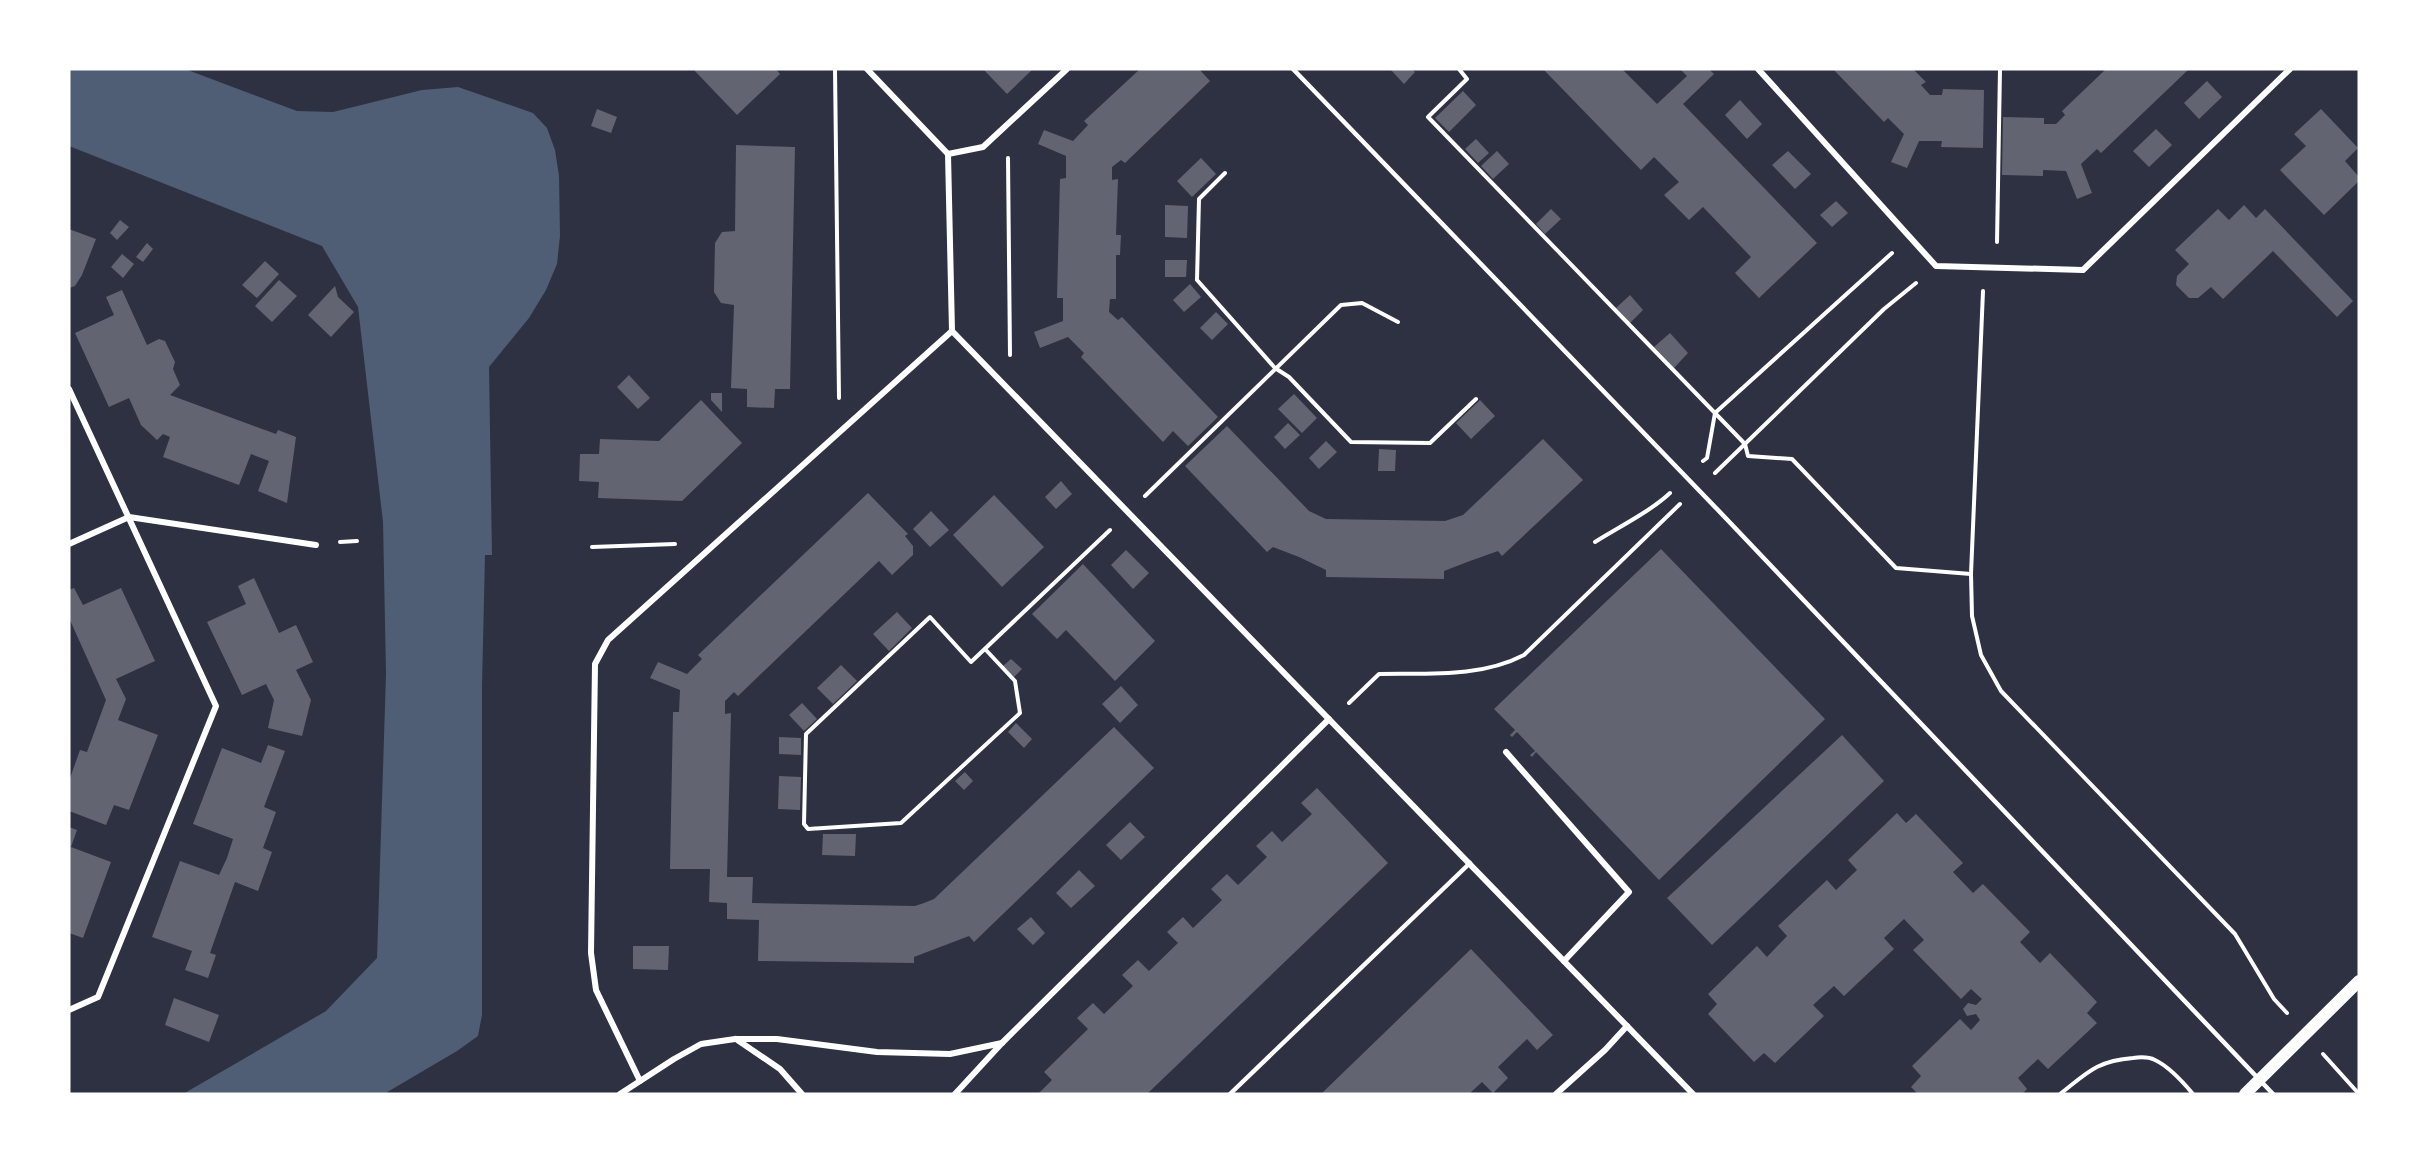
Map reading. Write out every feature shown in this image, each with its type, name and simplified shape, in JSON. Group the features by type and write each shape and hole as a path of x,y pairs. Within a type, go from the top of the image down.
{"main road":[{"path":"2245,1094 2359,981"}],"street":[{"path":"867,69 948,154 952,331 1127,514 1693,1094"},
{"path":"948,154 983,147 1067,69"},
{"path":"1758,69 1936,266 2083,270 2290,69"},
{"path":"640,1081 596,990 591,953 595,664 608,640 952,331"},
{"path":"69,388 216,706 98,998 69,1010"},
{"path":"69,544 129,517 316,545"},
{"path":"955,1094 1002,1043 1330,720"},
{"path":"1506,752 1629,892 1564,960"},
{"path":"1556,1094 1605,1050 1627,1026"},
{"path":"620,1094 701,1044 735,1038 777,1039 877,1052 950,1054 1002,1043"},
{"path":"735,1038 780,1069 802,1094"}],"lane":[{"path":"1293,69 2273,1094"},
{"path":"1230,1094 1470,863"}],"path":[{"path":"835,69 839,434"},
{"path":"1459,69 1467,79 1428,117 1745,444 1748,456 1792,459 1896,568 1971,574"},
{"path":"1997,269 2000,69"},
{"path":"1007,124 1011,392"},
{"path":"1225,173 1199,199 1197,280 1275,368 1289,377 1351,442 1430,443 1476,399"},
{"path":"1596,542 1642,512 1656,506 1707,458 1715,413 1909,237"},
{"path":"1330,720 1379,674 1467,672 1508,664 1524,655 1884,309 1936,266"},
{"path":"1984,269 1971,574 1972,616 1981,655 2001,691 2235,934 2274,999 2289,1016"},
{"path":"985,649 1015,681 1020,713 902,823 808,829 804,824 806,734 930,617 971,662 1127,514 1341,305 1362,303 1398,322"},
{"path":"592,547 718,543"},
{"path":"2319,1050 2359,1094"},
{"path":"2060,1094 2095,1067 2110,1060 2142,1057 2155,1060 2179,1079 2193,1094"}],"water":[{"path":"69,69 185,69 297,111 333,112 422,90 458,87 533,113 547,128 555,150 559,176 560,236 557,264 546,290 529,318 489,367 492,555 485,555 482,687 482,1015 478,1036 384,1094 183,1094 326,1011 377,958 386,674 383,522 358,307 322,246 69,146"}],"building":[{"path":"693,69 776,69 780,74 737,115"},
{"path":"983,69 1033,69 1007,94"},
{"path":"1140,69 1199,69 1210,81 1125,163 1121,160 1112,167 1112,180 1118,179 1116,235 1121,235 1120,255 1116,255 1116,299 1110,299 1109,312 1118,320 1122,317 1218,417 1188,446 1173,431 1163,442 1081,357 1084,353 1068,337 1040,348 1034,332 1063,321 1063,298 1057,298 1060,179 1066,178 1066,156 1038,144 1044,130 1073,141 1088,125 1084,121"},
{"path":"1390,69 1412,69 1415,72 1404,84"},
{"path":"1543,69 1622,69 1657,104 1687,76 1680,69 1709,69 1714,74 1683,104 1817,243 1759,298 1735,273 1751,257 1703,207 1689,220 1664,195 1679,182 1654,157 1641,170"},
{"path":"1833,69 1913,69 1926,82 1921,85 1930,95 1942,95 1943,89 1984,90 1983,148 1941,147 1942,141 1919,141 1907,168 1891,162 1904,134 1888,118 1884,122"},
{"path":"2106,69 2189,69 2101,153 2097,149 2081,164 2092,193 2077,199 2066,171 2043,170 2043,176 2002,175 2003,117 2044,118 2044,124 2056,124 2065,115 2062,111"},
{"path":"2207,81 2222,97 2199,119 2184,103"},
{"path":"1463,91 1476,105 1449,132 1435,118"},
{"path":"1740,100 1762,124 1747,139 1725,115"},
{"path":"597,109 617,117 611,133 591,126"},
{"path":"2321,109 2358,148 2345,161 2359,177 2359,181 2324,215 2280,170 2306,146 2294,134"},
{"path":"2156,129 2172,145 2149,167 2133,151"},
{"path":"1476,139 1489,153 1478,163 1465,149"},
{"path":"736,145 795,147 790,389 775,389 774,408 747,407 747,389 731,388 734,305 721,303 714,292 715,243 722,232 735,231"},
{"path":"1497,151 1509,164 1493,179 1481,166"},
{"path":"1788,151 1811,174 1795,189 1772,165"},
{"path":"1201,158 1216,174 1192,197 1177,181"},
{"path":"1836,201 1848,213 1832,227 1820,215"},
{"path":"1165,205 1188,206 1187,238 1165,237"},
{"path":"2244,205 2256,218 2265,209 2353,301 2337,317 2273,251 2223,299 2211,287 2198,298 2189,298 2176,285 2177,276 2189,264 2175,250 2218,209 2229,220"},
{"path":"1551,209 1561,219 1545,234 1536,224"},
{"path":"120,220 129,227 117,240 110,233"},
{"path":"69,229 96,239 82,275 75,286 69,288"},
{"path":"147,243 153,249 143,262 136,257"},
{"path":"122,254 134,264 123,278 111,267"},
{"path":"1165,260 1187,260 1186,277 1165,277"},
{"path":"265,261 279,274 257,298 242,285"},
{"path":"279,280 297,296 272,322 255,306"},
{"path":"1190,284 1201,297 1184,312 1173,300"},
{"path":"335,286 338,297 354,312 331,337 308,315"},
{"path":"122,290 147,345 159,339 165,341 175,362 173,369 180,385 170,395 276,434 278,430 296,437 287,503 258,491 269,461 251,454 239,485 163,457 170,437 163,434 157,440 141,425 129,398 109,407 75,333 114,315 106,297"},
{"path":"1630,295 1643,310 1630,323 1616,308"},
{"path":"1216,312 1228,324 1212,340 1200,328"},
{"path":"1670,333 1688,353 1674,368 1654,347"},
{"path":"629,375 650,398 638,409 617,387"},
{"path":"711,393 722,393 722,412 711,400"},
{"path":"1294,394 1317,418 1302,433 1278,409"},
{"path":"701,400 742,443 682,501 598,498 599,482 579,481 580,454 599,454 600,439 659,441"},
{"path":"1480,400 1495,416 1471,439 1456,423"},
{"path":"1288,423 1300,435 1285,449 1274,437"},
{"path":"1227,426 1309,511 1326,519 1445,521 1463,515 1543,439 1583,480 1502,556 1498,551 1444,571 1444,579 1326,577 1326,570 1299,557 1273,547 1267,552 1185,466"},
{"path":"1326,441 1337,452 1319,469 1309,458"},
{"path":"1379,449 1396,450 1395,471 1378,471"},
{"path":"1061,481 1072,494 1056,509 1045,497"},
{"path":"868,493 908,534 905,536 913,546 913,555 892,575 879,561 738,696 734,692 725,701 725,714 731,713 727,877 753,877 752,903 915,906 924,903 934,899 1114,727 1154,768 974,942 969,936 914,957 914,963 758,961 759,920 727,919 727,903 709,902 710,869 670,869 673,712 679,712 680,690 650,678 658,662 687,674 702,659 698,655"},
{"path":"994,495 1044,547 1002,587 953,535"},
{"path":"931,511 949,530 930,547 913,529"},
{"path":"1661,549 1825,719 1659,880 1536,752 1532,757 1530,755 1535,751 1517,732 1512,737 1510,735 1515,730 1494,709"},
{"path":"1126,550 1149,573 1133,589 1111,565"},
{"path":"1083,564 1155,641 1115,681 1066,630 1057,639 1032,614"},
{"path":"254,578 279,633 296,625 313,662 296,670 311,700 302,736 268,728 274,700 266,684 242,695 207,622 246,604 238,586"},
{"path":"74,588 83,605 121,588 155,661 116,679 126,699 118,720 158,735 129,810 114,805 106,825 69,811 69,781 80,750 87,752 106,700 69,618 69,590"},
{"path":"897,612 912,628 889,651 873,634"},
{"path":"1011,659 1022,669 1014,677 1003,666"},
{"path":"841,665 857,681 833,704 817,688"},
{"path":"1121,686 1138,705 1120,723 1102,704"},
{"path":"802,703 817,719 804,731 789,715"},
{"path":"1016,723 1032,739 1024,748 1008,732"},
{"path":"1842,735 1884,781 1712,945 1667,898"},
{"path":"779,737 801,738 801,755 779,754"},
{"path":"268,745 285,751 264,807 276,812 263,848 272,852 258,891 235,882 210,953 216,955 208,978 185,970 192,951 152,937 180,861 219,875 227,858 233,839 193,824 222,748 261,763"},
{"path":"965,772 973,781 964,790 955,781"},
{"path":"779,776 801,777 800,810 778,809"},
{"path":"1317,788 1388,863 1147,1094 1038,1094 1052,1080 1044,1072 1088,1029 1077,1018 1093,1003 1104,1014 1133,986 1122,975 1138,960 1149,971 1178,943 1167,932 1183,917 1193,928 1222,900 1211,889 1227,874 1238,885 1267,857 1256,846 1272,831 1282,842 1312,814 1301,803"},
{"path":"1897,813 1906,823 1916,814 1963,863 1953,872 1973,893 1983,884 2030,932 2020,942 2040,963 2050,953 2097,1002 2087,1013 2097,1023 2048,1069 2038,1059 2018,1078 2027,1089 2022,1094 1918,1094 1911,1087 1921,1076 1912,1066 1960,1019 1971,1030 1980,1020 1976,1014 1967,1016 1963,1009 1968,1003 1976,1005 1982,999 1971,989 1961,999 1913,950 1924,940 1904,919 1884,938 1894,949 1844,996 1834,986 1813,1005 1824,1016 1775,1063 1764,1053 1754,1062 1708,1014 1717,1004 1708,994 1757,946 1767,957 1787,936 1778,926 1827,880 1836,890 1857,870 1848,860"},
{"path":"1130,822 1145,837 1121,860 1106,845"},
{"path":"69,827 77,830 71,847 111,862 83,938 69,933"},
{"path":"823,834 856,834 855,856 822,855"},
{"path":"1079,870 1095,886 1071,908 1056,893"},
{"path":"1031,917 1045,933 1033,945 1017,929"},
{"path":"633,946 669,946 668,970 633,969"},
{"path":"1471,949 1553,1035 1537,1050 1527,1039 1498,1067 1508,1078 1493,1093 1482,1082 1469,1094 1321,1094"},
{"path":"174,998 219,1015 209,1042 165,1025"}]}
